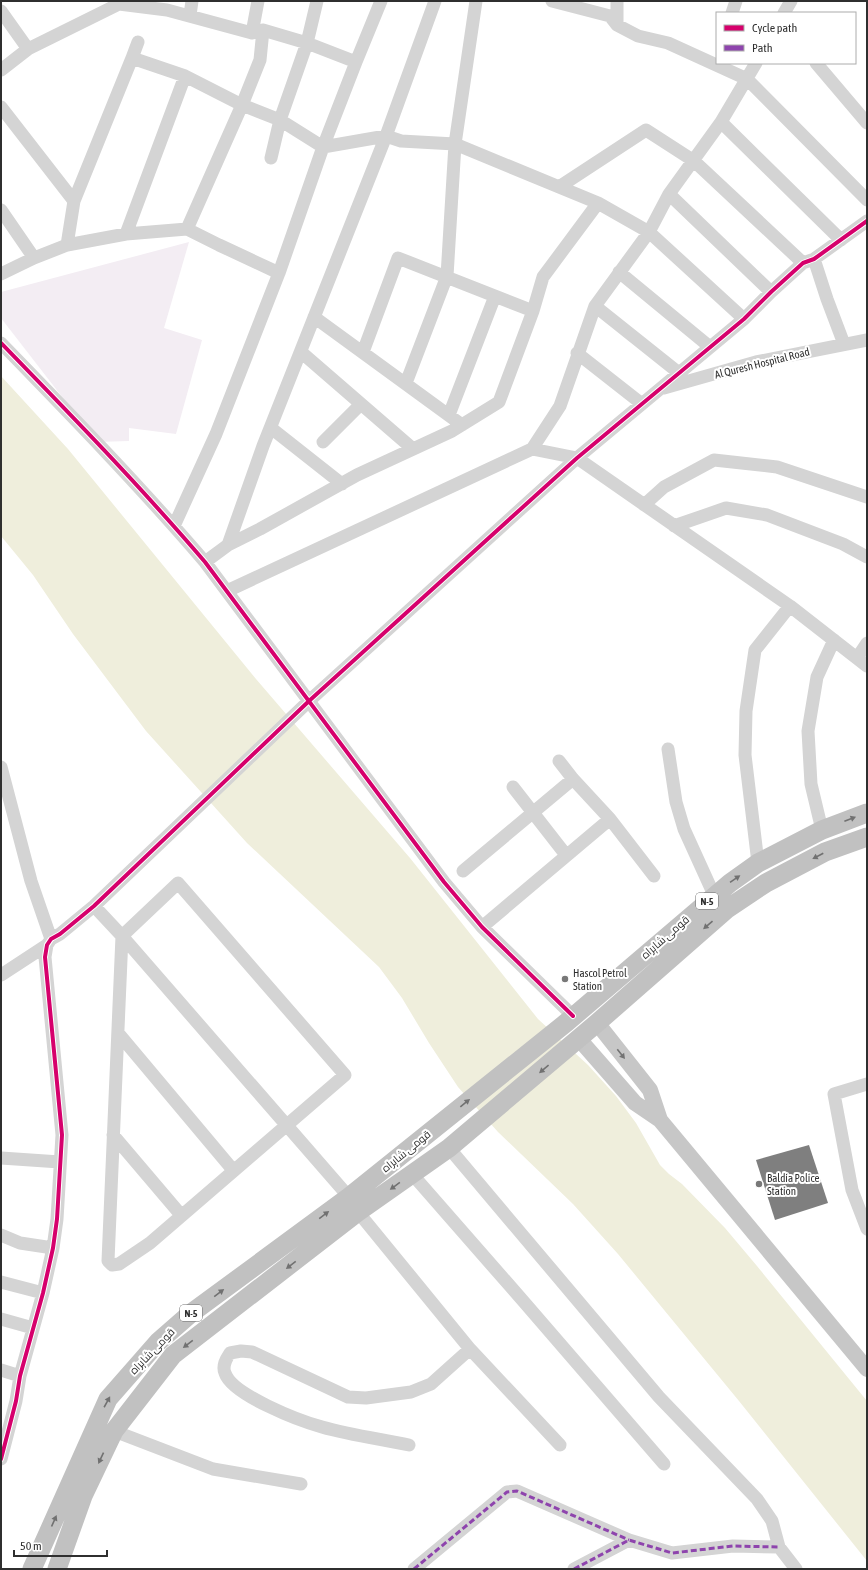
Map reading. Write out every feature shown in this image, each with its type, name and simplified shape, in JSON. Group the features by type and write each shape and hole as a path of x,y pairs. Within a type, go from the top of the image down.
{"highway":[{"name":"قومی شاہراہ","path":"32,1569 108,1399 158,1342 190,1314 354,1205 412,1174 449,1148 597,1023 758,863 822,830 867,813"},
{"name":"قومی شاہراہ","path":"57,1569 83,1496 114,1431 173,1355 204,1331 354,1205 434,1128 570,1019 720,902 766,883 825,852 867,837"},
{"path":"190,1314 204,1331"}],"main road":[{"path":"597,1023 650,1090 660,1120"},
{"path":"576,1041 635,1103 660,1120 867,1369"}],"street":[{"path":"190,15 192,1"},
{"path":"187,229 242,105 260,60 257,32 258,1"},
{"path":"271,158 280,120 307,43 317,1"},
{"path":"174,526 216,434 279,273 323,147 381,1"},
{"path":"228,545 271,428 386,136 435,1"},
{"path":"406,383 447,276 455,144 476,1"},
{"path":"552,1 610,16 617,25 638,36 668,43 715,58"},
{"path":"617,1 617,25"},
{"path":"732,12 736,1"},
{"path":"785,12 791,1"},
{"path":"1,70 28,50 119,3 168,5 190,15 307,43 356,62"},
{"path":"1,11 28,50"},
{"path":"68,245 74,201 138,42"},
{"path":"132,58 185,76 242,105 280,120 323,147 386,136 401,141 455,144 598,203 649,232 744,319"},
{"path":"724,64 747,79 867,200"},
{"path":"226,591 532,448 560,406 594,306 649,232 669,194 721,122 755,64"},
{"path":"817,64 867,123"},
{"path":"126,234 185,76"},
{"path":"1,107 74,201"},
{"path":"721,122 841,240"},
{"path":"559,187 646,130 694,161 809,261 827,300 844,344"},
{"path":"669,194 770,292"},
{"path":"205,562 228,545 342,484 452,431 499,402 533,311 543,277 598,203"},
{"path":"1,210 34,258"},
{"path":"1,975 60,934 94,906 175,827 309,701 577,458 744,319 770,292 809,261 867,221"},
{"path":"1,274 34,258 68,245 126,234 187,229 279,273"},
{"path":"363,352 398,258 533,311"},
{"path":"619,272 710,348"},
{"path":"449,415 495,296"},
{"path":"594,306 679,374"},
{"path":"314,317 462,425"},
{"name":"Al Quresh Hospital Road","path":"659,390 756,362 867,340"},
{"path":"1,343 97,442 205,562 444,882 482,927 570,1019"},
{"path":"301,352 413,449"},
{"path":"577,353 642,404"},
{"path":"323,442 361,404"},
{"path":"271,428 342,484"},
{"path":"532,448 577,458 790,606 862,662 867,643"},
{"path":"644,505 664,487 714,460 777,467 867,497"},
{"path":"674,526 726,508 767,515 843,544 867,556"},
{"path":"758,863 745,755 746,711 755,650 790,606"},
{"path":"822,830 811,784 808,731 817,677 834,640"},
{"path":"668,749 676,802 684,829 720,902"},
{"path":"559,761 573,779 610,819 654,876"},
{"path":"1,767 31,881 49,942 45,957 62,1135 57,1219 53,1248 43,1293 20,1376 16,1401 1,1459"},
{"path":"463,871 573,779"},
{"path":"513,787 566,855"},
{"path":"482,927 610,819"},
{"path":"178,883 345,1075 150,1242 119,1264 112,1265 108,1261 122,936 178,883"},
{"path":"94,906 122,936 354,1205 470,1349 560,1445"},
{"path":"118,1033 233,1170"},
{"path":"867,1084 834,1094 852,1190 867,1229"},
{"path":"114,1135 181,1215"},
{"path":"449,1148 659,1397 757,1499 772,1521 779,1547 796,1569"},
{"path":"1,1158 60,1162"},
{"path":"412,1174 664,1464"},
{"path":"1,1235 20,1243 53,1248"},
{"path":"1,1282 43,1293"},
{"path":"1,1318 33,1328"},
{"path":"409,1445 321,1427 275,1410 234,1387 225,1373 225,1361 230,1353 241,1351 252,1352 321,1386 348,1397 366,1398 411,1392 431,1384 470,1349"},
{"path":"1,1370 20,1376"},
{"path":"114,1431 213,1469 301,1484"},
{"path":"414,1569 507,1492 517,1490 628,1540 672,1553 732,1546 779,1547"},
{"path":"574,1569 628,1540"}],"shaded area":[{"path":"189,242 164,328 202,340 176,434 129,428 129,441 97,442 1,318 1,292"},
{"path":"1,376 68,449 256,679 410,858 538,1019 588,1065 616,1096 636,1123 660,1165 682,1184 725,1228 867,1401 867,1561 739,1401 618,1254 573,1204 498,1132 458,1087 402,998 379,967 247,843 146,731 73,634 33,575 1,536"}],"building":[{"path":"809,1145 828,1203 775,1220 756,1160"}],"marked path":[{"path":"414,1569 507,1492 517,1491 629,1540"},
{"path":"574,1569 629,1540 672,1553 733,1546 779,1547"}],"cycle path":[{"path":"1,1459 16,1401 20,1376 43,1293 53,1248 57,1219 62,1135 45,957 47,945 51,939 60,934 94,906 309,701 577,458 744,319 803,263 814,259 867,221"},
{"path":"1,343 79,423 205,562 444,882 482,927 573,1016"}],"place":[{"name":"Hascol Petrol Station","path":"565,979"},
{"name":"Baldia Police Station","path":"759,1184"}]}
